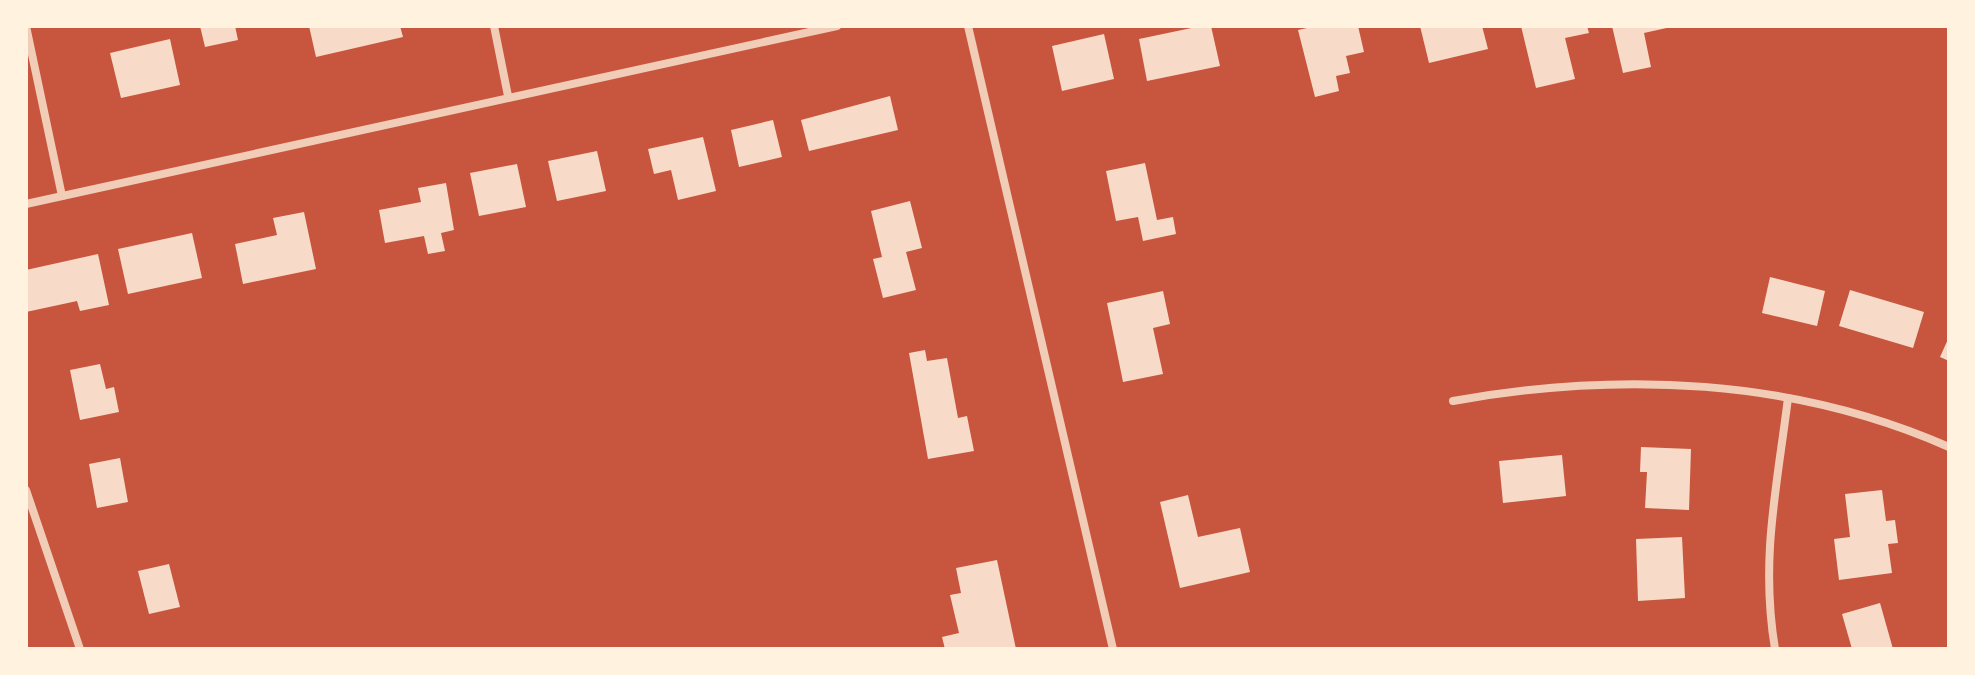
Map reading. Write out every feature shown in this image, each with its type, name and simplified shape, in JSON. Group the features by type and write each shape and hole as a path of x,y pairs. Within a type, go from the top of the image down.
{"street":[{"path":"26,26 62,196"},
{"path":"494,26 508,96"},
{"path":"26,204 837,26"},
{"path":"968,26 1113,649"},
{"path":"1453,401 1574,384 1647,382 1724,388 1788,398 1863,416 1949,447"},
{"path":"1775,649 1767,604 1767,560 1788,398"},
{"path":"26,490 80,649"}],"building":[{"path":"200,26 235,26 238,40 205,47"},
{"path":"309,26 400,26 403,37 316,57"},
{"path":"1211,26 1220,66 1147,81 1139,39"},
{"path":"1316,26 1358,26 1364,52 1346,56 1350,73 1336,76 1339,91 1315,97 1298,30"},
{"path":"1420,26 1482,26 1488,49 1429,63"},
{"path":"1521,26 1587,26 1589,33 1565,38 1575,79 1536,88"},
{"path":"1612,26 1671,27 1644,33 1651,67 1623,73"},
{"path":"1104,34 1114,79 1062,91 1052,46"},
{"path":"170,39 180,85 121,98 110,53"},
{"path":"890,96 898,130 809,151 801,120"},
{"path":"773,120 782,157 739,167 731,130"},
{"path":"703,137 716,191 678,200 671,170 654,174 648,149"},
{"path":"597,151 606,191 557,201 548,161"},
{"path":"1145,163 1157,220 1173,217 1176,234 1143,241 1138,217 1116,221 1106,171"},
{"path":"517,164 526,207 479,216 470,173"},
{"path":"446,183 454,230 441,233 445,251 428,254 424,236 385,243 379,210 421,202 418,188"},
{"path":"910,201 922,248 906,252 916,290 883,298 873,259 882,257 871,211"},
{"path":"304,212 316,269 243,284 235,244 277,235 273,218"},
{"path":"192,233 202,278 128,294 118,249"},
{"path":"98,254 109,305 80,311 77,301 26,312 26,270"},
{"path":"1770,277 1825,291 1817,326 1762,313"},
{"path":"1850,290 1924,312 1913,348 1839,326"},
{"path":"1163,291 1170,324 1153,328 1163,374 1123,382 1107,303"},
{"path":"1949,337 1949,361 1940,357"},
{"path":"925,350 927,361 947,358 958,418 967,416 974,451 928,459 909,353"},
{"path":"100,364 106,389 114,387 119,412 80,420 70,370"},
{"path":"1641,447 1691,449 1689,510 1645,508 1647,472 1640,472"},
{"path":"1562,455 1566,496 1503,503 1499,461"},
{"path":"120,458 128,502 97,508 89,464"},
{"path":"1882,490 1886,521 1895,520 1898,543 1888,544 1892,573 1839,580 1834,539 1850,537 1845,494"},
{"path":"1188,495 1198,537 1240,528 1250,572 1180,588 1160,502"},
{"path":"1682,537 1685,598 1638,601 1636,539"},
{"path":"997,560 1016,649 945,649 942,637 959,633 950,595 961,593 956,568"},
{"path":"169,564 180,607 149,614 138,571"},
{"path":"1880,603 1893,649 1852,649 1842,614"}]}
